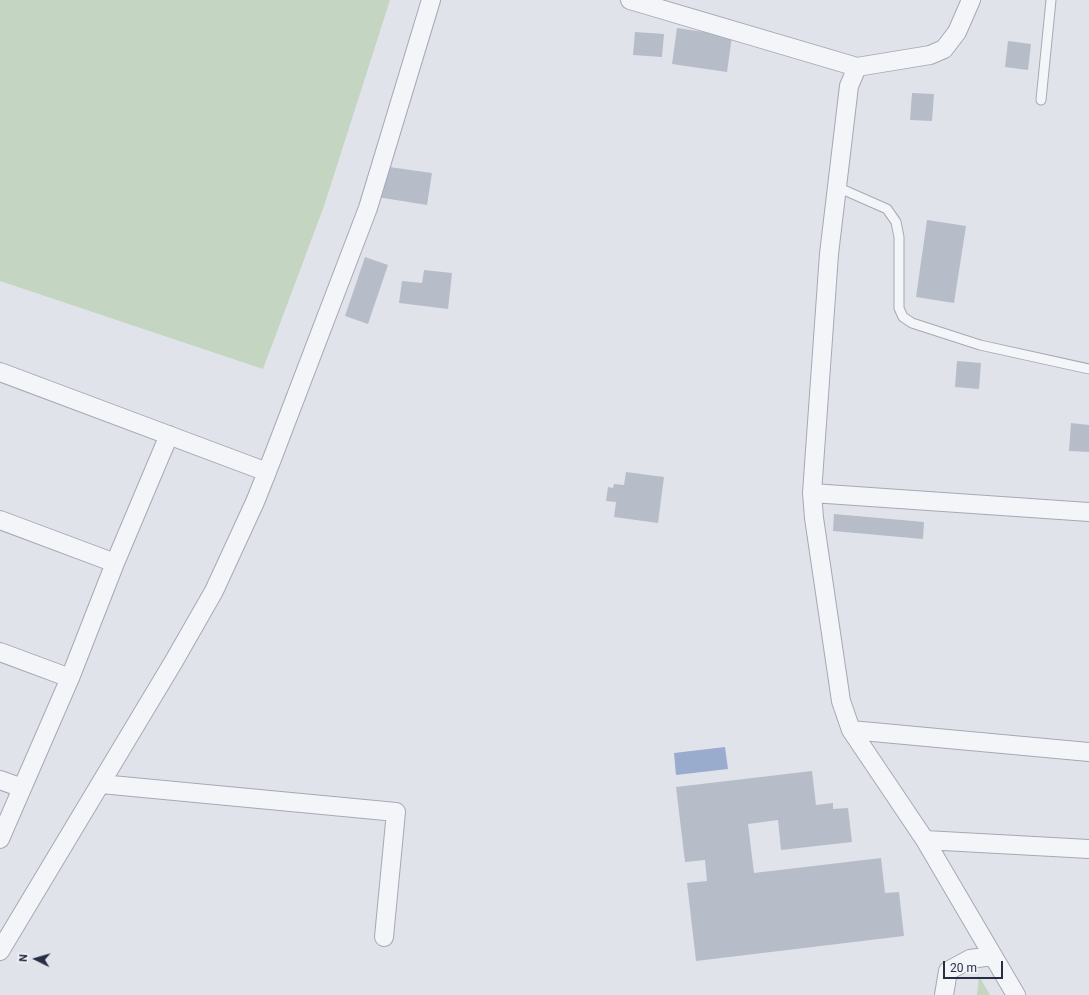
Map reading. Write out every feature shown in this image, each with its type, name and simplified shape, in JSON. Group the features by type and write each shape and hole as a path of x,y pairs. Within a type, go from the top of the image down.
{"street":[{"path":"0,951 102,784 214,591 267,472 368,208 432,0"},
{"path":"630,0 857,67 930,55 944,49 957,32 971,0"},
{"path":"857,67 849,86 829,254 812,493 814,518 841,701 851,730 925,840 1016,995"},
{"path":"0,372 267,472"},
{"path":"0,839 70,678 115,563 169,436"},
{"path":"812,493 1089,512"},
{"path":"0,520 115,563"},
{"path":"0,652 70,678"},
{"path":"851,730 1089,752"},
{"path":"0,780 22,788"},
{"path":"102,784 396,812 384,937"},
{"path":"925,840 1089,849"},
{"path":"944,995 948,971 970,959 993,956"}],"lane":[{"path":"1041,100 1051,0"},
{"path":"837,187 887,209 896,222 899,237 899,308 903,317 912,323 980,345 1089,369"}],"green space":[{"path":"0,0 390,0 324,206 263,369 0,281"},
{"path":"979,976 990,995 977,995"}],"water":[{"path":"725,747 728,769 676,775 674,753"}],"building":[{"path":"677,28 732,36 727,72 672,64"},
{"path":"635,32 664,34 662,57 633,55"},
{"path":"1008,41 1031,44 1028,70 1005,67"},
{"path":"912,93 934,94 932,121 910,120"},
{"path":"382,166 432,173 427,205 377,197"},
{"path":"927,220 966,226 954,303 916,297"},
{"path":"365,257 388,265 368,324 345,316"},
{"path":"424,270 452,273 448,309 399,303 402,281 422,283"},
{"path":"957,361 981,363 979,389 955,387"},
{"path":"1071,423 1089,425 1089,452 1069,451"},
{"path":"626,472 664,477 658,523 614,517 616,502 606,501 608,487 613,488 614,484 624,485"},
{"path":"834,514 924,522 923,539 833,531"},
{"path":"812,771 816,805 833,803 833,809 848,808 852,842 781,850 778,820 748,824 754,873 881,858 885,893 899,892 904,936 696,961 687,883 707,881 705,860 685,862 676,787"}]}
